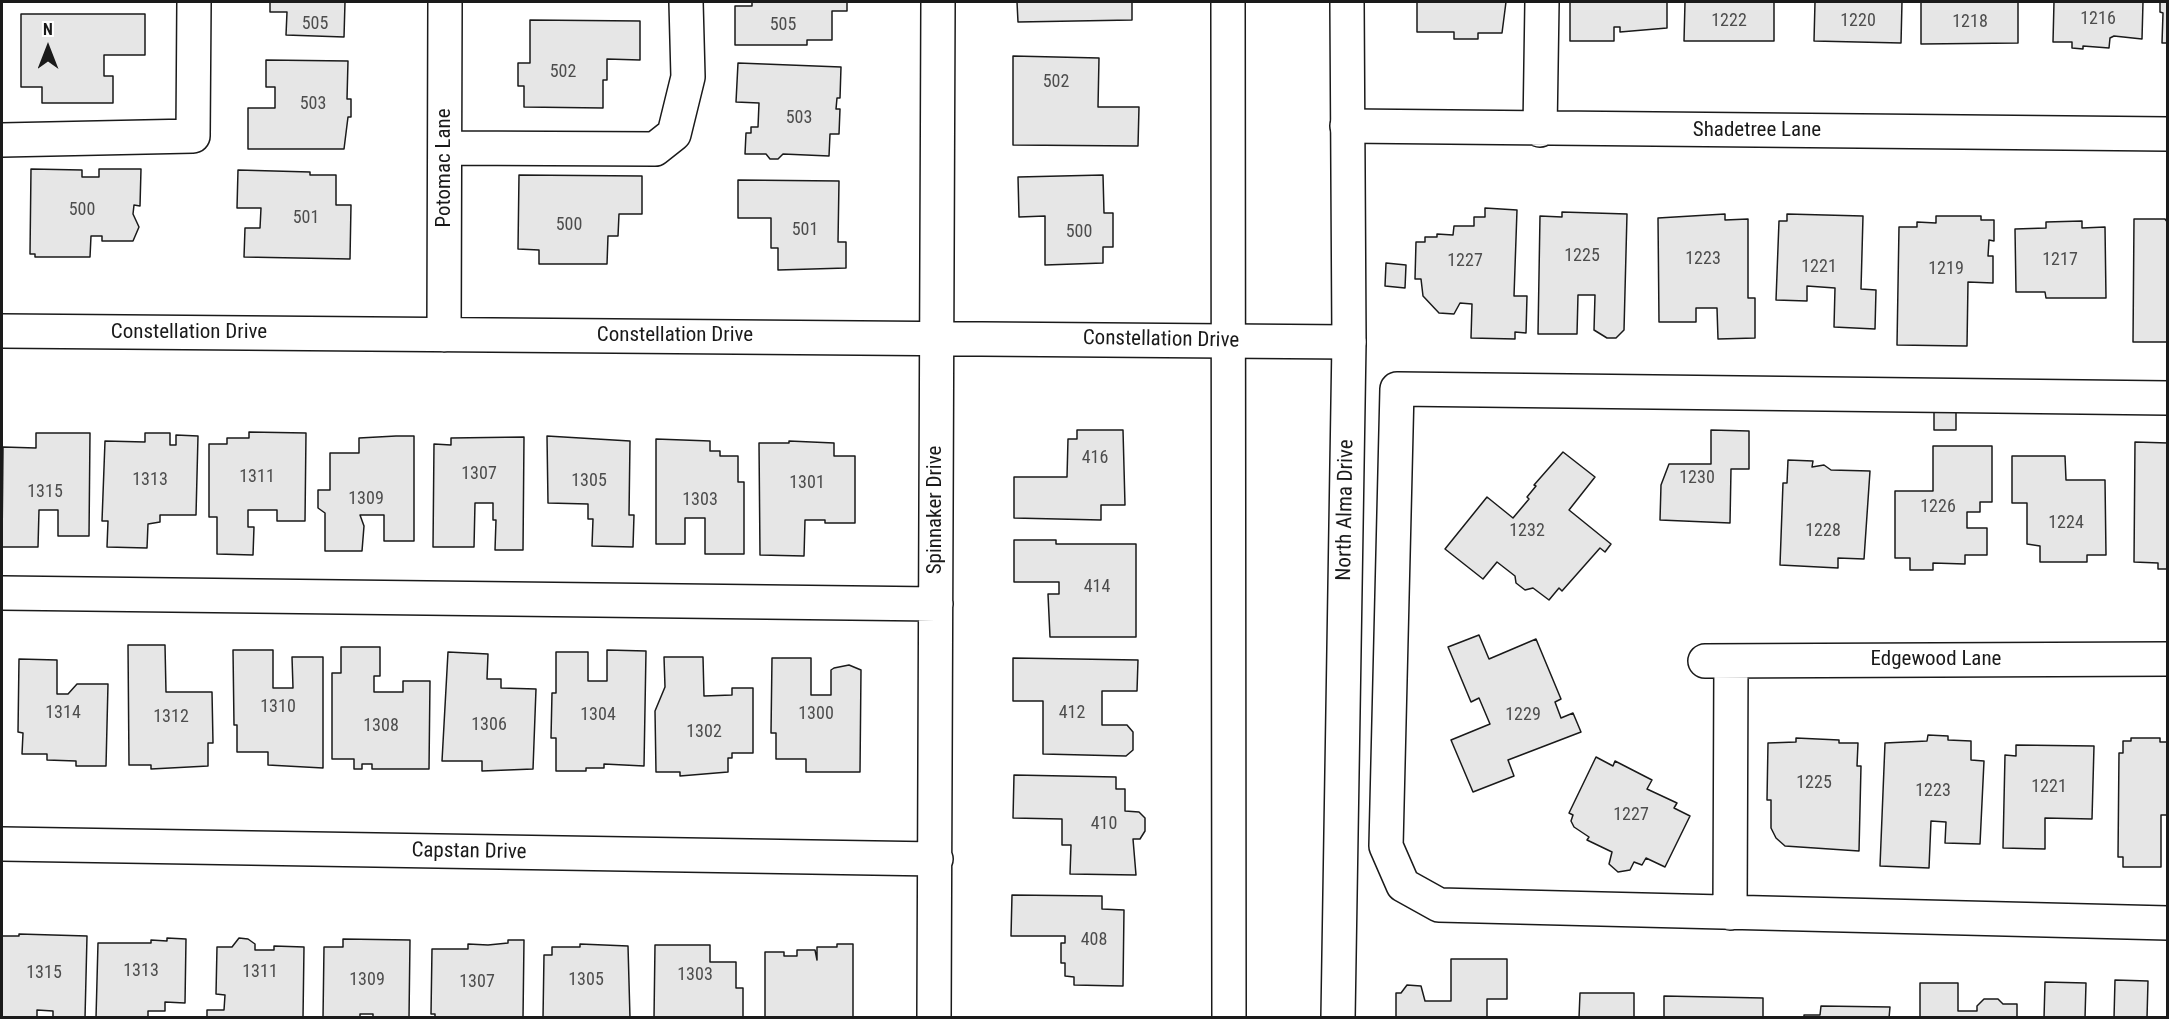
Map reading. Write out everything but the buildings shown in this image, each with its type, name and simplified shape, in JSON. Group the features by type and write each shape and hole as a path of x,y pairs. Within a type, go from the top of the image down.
{"street":[{"path":"2,140 193,136 194,2"},
{"name":"Potomac Lane","path":"444,335 446,2"},
{"path":"445,148 656,149 674,134 688,77 686,2"},
{"name":"Spinnaker Drive","path":"934,1017 938,2"},
{"path":"1228,2 1229,1017"},
{"name":"North Alma Drive","path":"1338,1017 1349,342 1347,2"},
{"path":"1540,130 1542,2"},
{"name":"Shadetree Lane","path":"1347,126 1540,130 2168,134"},
{"name":"Constellation Drive","path":"2,332 1349,342"},
{"path":"2168,398 1397,389 1386,846 1403,885 1439,905 2168,923"},
{"path":"2,593 936,604"},
{"name":"Edgewood Lane","path":"1730,913 1718,661 2168,659"},
{"name":"Capstan Drive","path":"2,844 936,859"}]}
